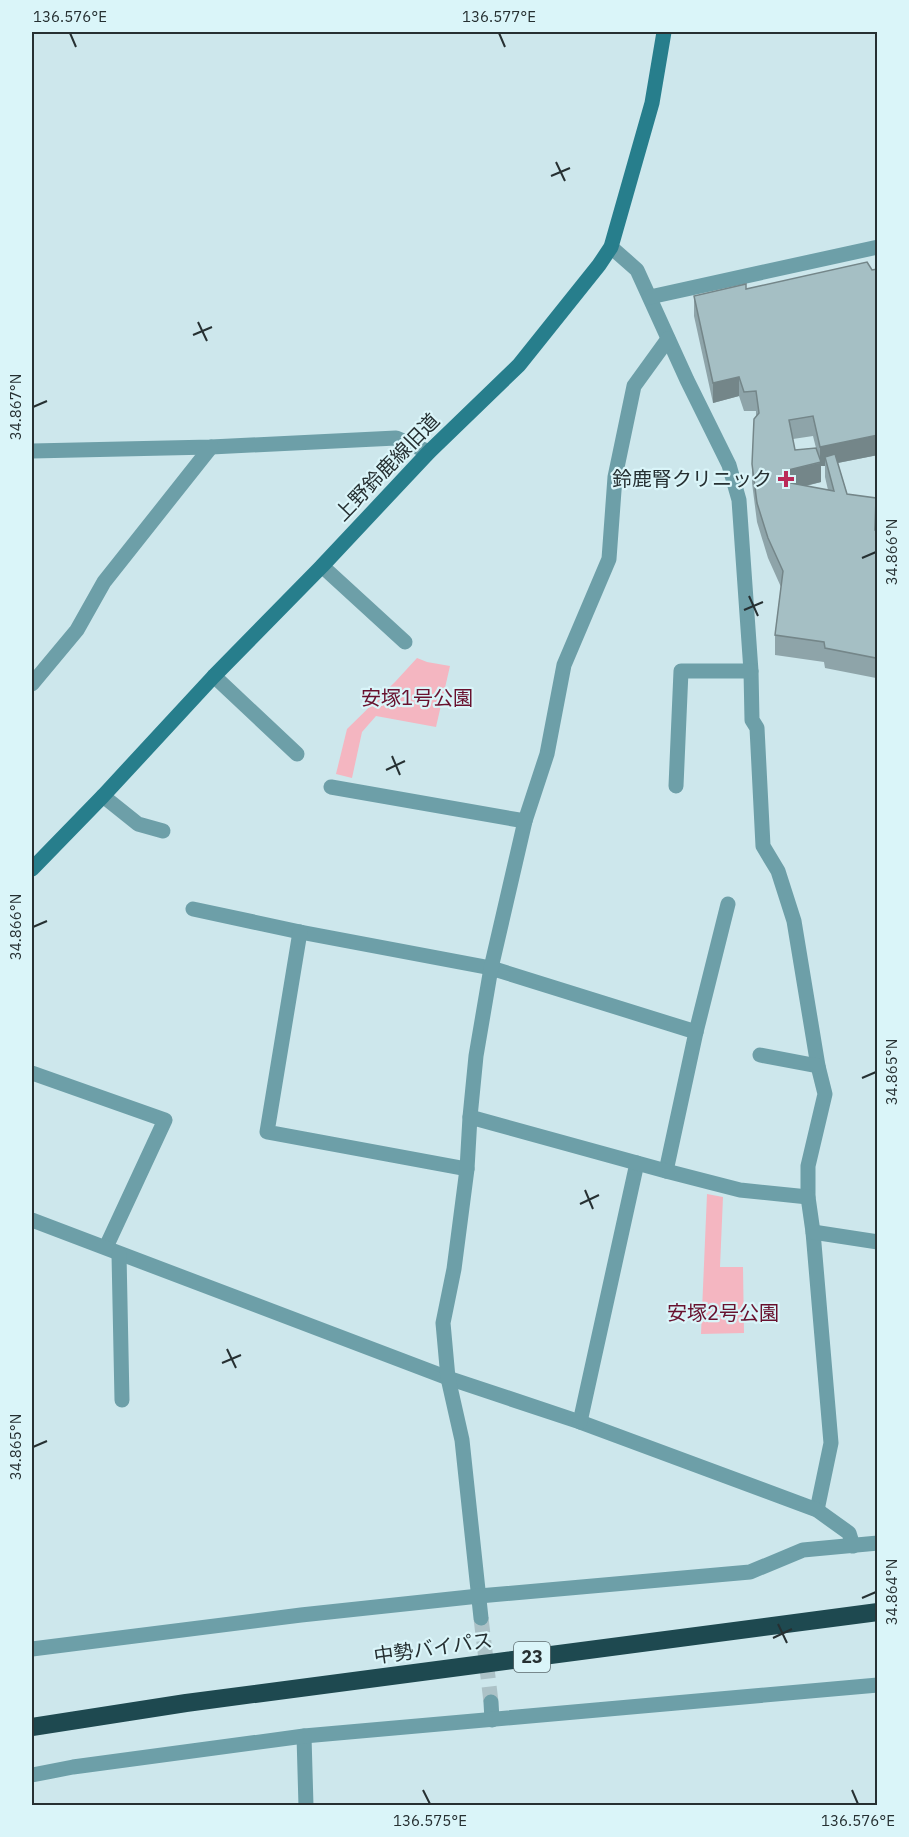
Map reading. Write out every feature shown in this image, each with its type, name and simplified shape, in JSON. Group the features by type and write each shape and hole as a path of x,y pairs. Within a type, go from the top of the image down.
{"highway":[{"name":"中勢バイパス","path":"32,1727 198,1702 878,1612"}],"street":[{"name":"上野鈴鹿線旧道","path":"32,869 429,452 519,365 599,265 611,247 652,103 664,32"},
{"path":"611,247 637,270 729,465 739,500 751,671 752,720 757,728 764,846 778,871 794,921 818,1066 825,1094 808,1166 808,1197 831,1443 817,1510"},
{"path":"650,297 878,247"},
{"path":"482,1618 462,1440 448,1378 443,1323 454,1269 467,1169 476,1056 491,968 525,821 547,754 564,664 609,559 615,477 634,386 669,339"},
{"path":"32,452 211,447 396,438 429,452"},
{"path":"32,684 77,630 104,582 211,447"},
{"path":"322,566 405,642"},
{"path":"676,786 681,671 751,671"},
{"path":"214,676 297,754"},
{"path":"330,787 525,821"},
{"path":"103,796 138,824 163,831"},
{"path":"666,1171 696,1032 728,904"},
{"path":"193,909 491,968 696,1032"},
{"path":"300,932 267,1132 467,1169"},
{"path":"760,1055 818,1066"},
{"path":"32,1073 165,1120 112,1251 122,1400"},
{"path":"470,1117 740,1190 808,1197"},
{"path":"580,1422 637,1163"},
{"path":"32,1220 448,1378 580,1422 817,1510 849,1533 853,1546"},
{"path":"813,1232 878,1242"},
{"path":"32,1649 479,1596 750,1572 803,1550 878,1543"},
{"path":"32,1775 73,1767 304,1736 878,1685"},
{"path":"491,1702 492,1720"},
{"path":"304,1736 306,1806"}],"green space":[{"name":"安塚1号公園","path":"417,658 450,666 436,727 376,716 362,732 352,778 336,774 347,729"},
{"name":"安塚2号公園","path":"707,1194 723,1197 720,1267 743,1267 744,1333 701,1334"}],"building":[{"name":"鈴鹿腎クリニック","path":"867,262 872,270 878,269 878,435 820,447 813,416 789,420 795,450 816,448 821,462 788,470 791,483 834,491 825,457 835,454 847,494 876,498 878,645 876,658 825,648 824,642 775,635 783,571 768,538 757,503 752,464 754,419 759,413 756,391 744,392 739,377 713,383 694,296 746,284 746,289"}],"tunnel":[{"path":"481,1618 491,1702"}],"place":[{"name":"鈴鹿腎クリニック","path":"786,479"}]}
